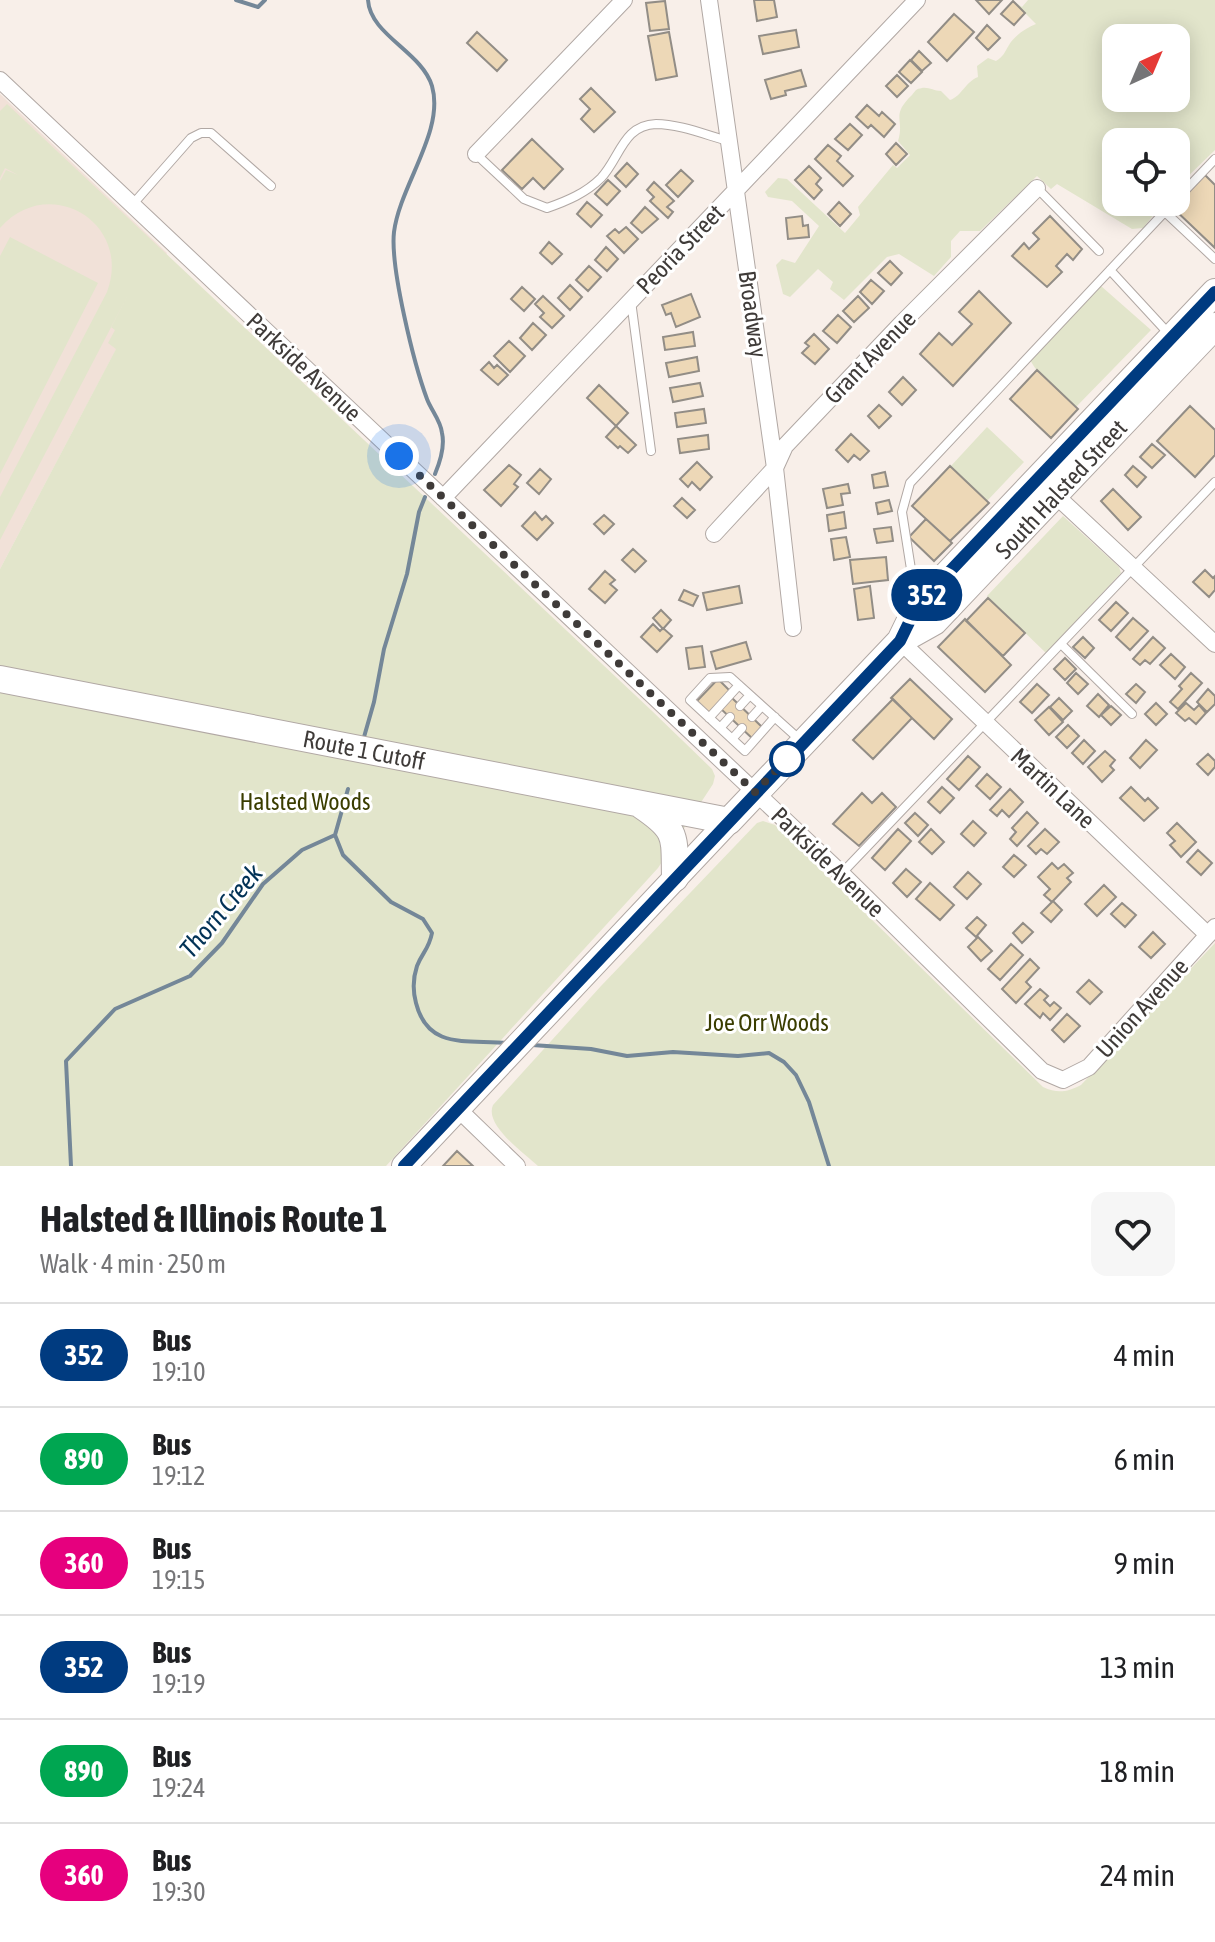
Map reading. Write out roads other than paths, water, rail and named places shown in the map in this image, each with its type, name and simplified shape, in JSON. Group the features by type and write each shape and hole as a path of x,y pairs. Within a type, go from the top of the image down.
{"main road":[{"name":"South Halsted Street","path":"900,641 917,606 1047,486 1198,335 1215,292"},
{"name":"South Halsted Street","path":"729,821 900,641 934,622 1047,486"},
{"name":"Route 1 Cutoff","path":"0,679 729,821"},
{"path":"639,804 664,821 673,835 675,878"}],"street":[{"path":"476,154 624,0"},
{"name":"Broadway","path":"709,0 775,468 793,628"},
{"name":"Peoria Street","path":"443,498 917,0"},
{"name":"Parkside Avenue","path":"0,80 842,874 1042,1071 1063,1080"},
{"name":"Grant Avenue","path":"714,534 775,468 785,446 1037,188"},
{"path":"1047,486 1215,644"},
{"name":"Martin Lane","path":"900,641 985,724 1211,931"},
{"name":"South Halsted Street","path":"404,1166 729,821"},
{"name":"Union Avenue","path":"1063,1080 1089,1067 1211,931"},
{"path":"458,1109 517,1166"}],"lane":[{"path":"476,154 524,199 547,208 569,201 591,187 603,175 623,143 641,126 661,124 729,141"},
{"path":"132,205 191,138 201,133 211,133 271,186"},
{"path":"1190,185 1215,159"},
{"path":"1037,188 1099,251"},
{"path":"917,606 902,512 910,483 1161,216"},
{"path":"1169,216 1215,259"},
{"path":"1110,270 1198,335"},
{"path":"631,300 651,451"},
{"path":"842,874 1215,482"},
{"path":"1061,644 1132,714"},
{"path":"775,717 745,751 690,700 710,678 730,677 762,706 775,717 803,742"},
{"path":"709,718 739,685"},
{"path":"740,706 750,695"},
{"path":"752,717 762,706"},
{"path":"702,742 730,717"},
{"path":"722,761 742,728"}],"waterway":[{"path":"236,0 258,7 265,0"},
{"path":"368,0 377,23 418,63 432,86 432,121 398,214 394,248 399,291 416,363 443,438 435,474"},
{"path":"364,737 425,497"},
{"path":"348,789 335,835 343,855 391,902 423,919 432,933 414,980 415,999 422,1018 430,1029 452,1040 508,1043"},
{"name":"Thorn Creek","path":"71,1166 66,1061 115,1009 190,976 222,943 263,884 302,850 335,835"},
{"path":"532,1045 591,1049 627,1056 673,1052 738,1056 769,1053 784,1062 796,1075 809,1102 829,1166"}],"park label":[{"name":"Halsted Woods","path":"305,801"},
{"name":"Joe Orr Woods","path":"767,1022"}]}
